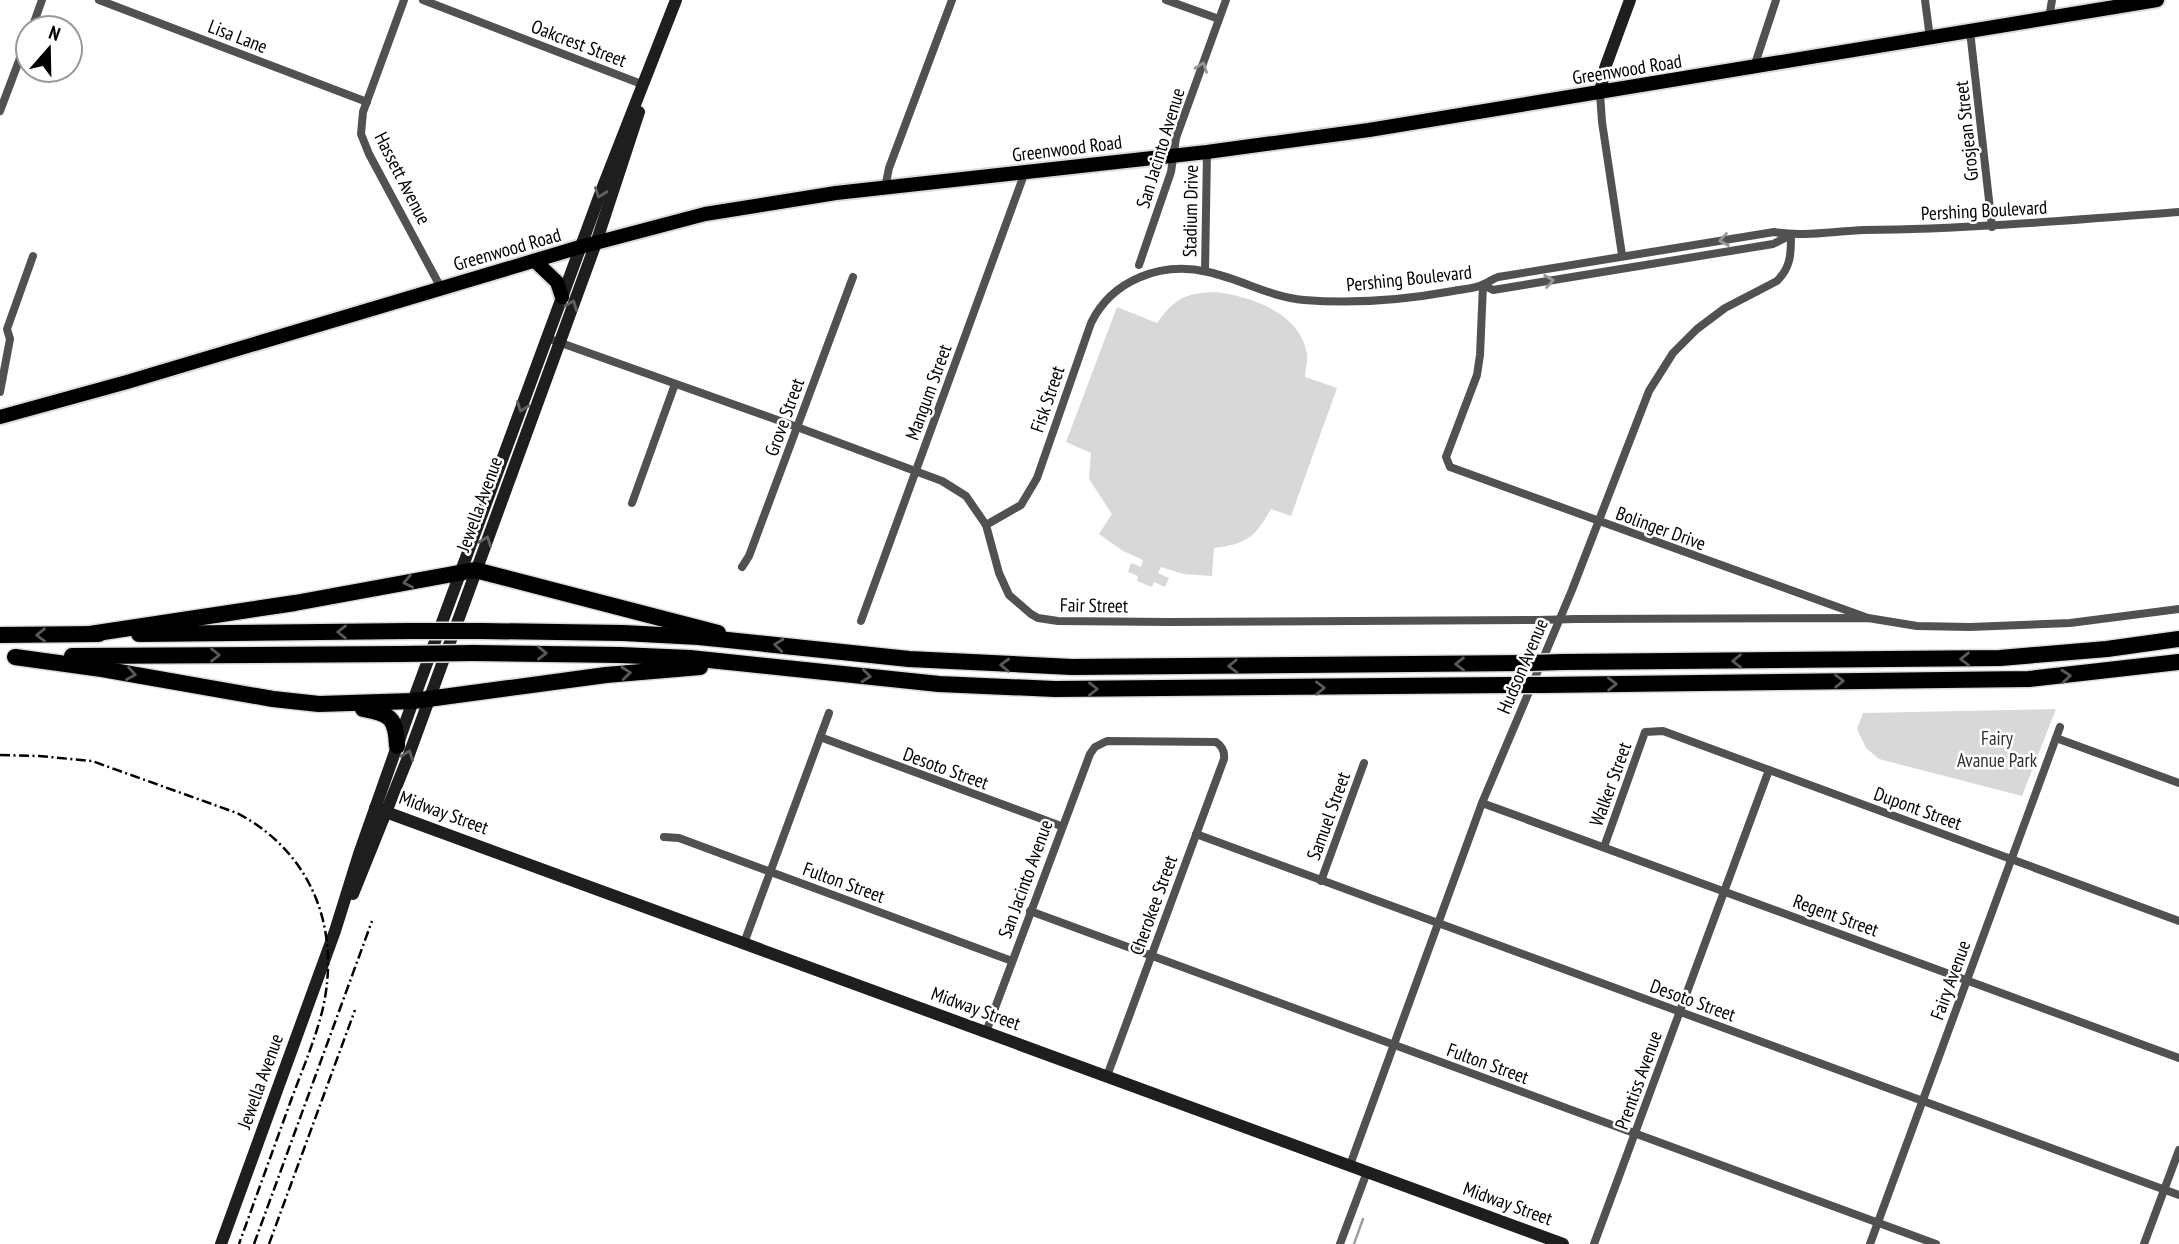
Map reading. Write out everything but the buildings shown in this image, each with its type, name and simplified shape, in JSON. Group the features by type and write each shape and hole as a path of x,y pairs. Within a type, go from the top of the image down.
{"highway":[{"path":"90,634 295,603 468,571 701,626 738,640"},
{"path":"0,635 623,632 738,640 909,659 1072,667 2000,658 2088,652 2179,639"},
{"path":"8,657 620,654 939,684 1055,689 2029,678 2179,662"},
{"path":"8,657 102,668 273,699 387,715 396,728 397,746"},
{"path":"319,704 421,700 606,675 745,664"}],"main road":[{"name":"Jewella Avenue","path":"552,340 562,297 580,247 676,0"},
{"path":"1600,93 1605,68 1630,0"},
{"name":"Greenwood Road","path":"0,417 127,382 580,247 705,214 885,187 1207,152 1368,130 2157,0"},
{"name":"Jewella Avenue","path":"381,810 552,340 596,243 638,118 645,85"},
{"path":"535,261 557,282 562,297"},
{"name":"Jewella Avenue","path":"221,1244 335,931 363,872 397,746 421,700"},
{"name":"Midway Street","path":"381,810 1563,1244"}],"street":[{"name":"Lisa Lane","path":"99,0 367,103"},
{"name":"Hassett Avenue","path":"404,0 361,122 364,143 441,288"},
{"name":"Oakcrest Street","path":"423,0 645,85"},
{"path":"885,187 889,168 952,0"},
{"path":"1166,0 1219,19"},
{"name":"San Jacinto Avenue","path":"1139,265 1171,173 1176,138 1226,0"},
{"path":"1754,68 1776,0"},
{"path":"1925,0 1930,38"},
{"path":"2049,18 2052,0"},
{"name":"Grosjean Street","path":"1970,31 1992,227"},
{"path":"0,111 14,74"},
{"path":"1600,93 1622,255"},
{"name":"Stadium Drive","path":"1205,271 1207,152"},
{"name":"Mangum Street","path":"861,621 1025,172"},
{"name":"Pershing Boulevard","path":"1134,279 1172,270 1205,271 1271,294 1305,300 1371,300 1483,285 1498,277 1774,232 1791,235 1829,231 1992,227 2179,212"},
{"name":"Pershing Boulevard","path":"1483,285 1493,290 1773,244 1791,235"},
{"name":"Hudson Avenue","path":"1350,1165 1482,803 1572,590 1649,391 1665,363 1682,343 1708,320 1777,281 1788,267 1791,258 1791,235"},
{"path":"0,392 10,339 4,327 33,256"},
{"name":"Grove Street","path":"742,567 749,556 853,277"},
{"name":"Fisk Street","path":"986,525 1021,505 1037,478 1091,323 1107,297 1134,279"},
{"name":"Bolinger Drive","path":"1483,285 1477,375 1446,457 1450,467 1868,618"},
{"name":"Fair Street","path":"552,340 942,481 966,496 986,525 999,573 1009,595 1031,614 1058,621 1382,622 1577,619"},
{"path":"632,503 675,384"},
{"name":"Bolinger Drive","path":"1577,619 1868,618 1917,626 1970,628 2070,623 2179,610"},
{"path":"744,943 829,713"},
{"name":"Fairy Avenue","path":"1870,1244 2060,727"},
{"name":"Dupont Street","path":"1645,733 1663,731 2179,921"},
{"name":"Walker Street","path":"1604,847 1645,733"},
{"name":"Desoto Street","path":"820,737 1061,826"},
{"path":"2056,738 2179,783"},
{"name":"San Jacinto Avenue","path":"986,1032 1090,754 1101,743 1210,741 1221,745"},
{"name":"Cherokee Street","path":"1107,1076 1224,759 1221,745"},
{"name":"Samuel Street","path":"1321,881 1364,763"},
{"name":"Prentiss Avenue","path":"1594,1244 1769,770"},
{"name":"Regent Street","path":"1482,803 2179,1058"},
{"name":"Desoto Street","path":"1196,834 2179,1195"},
{"name":"Fulton Street","path":"664,837 679,838 1012,961"},
{"name":"Fulton Street","path":"1030,911 1936,1244"},
{"path":"2144,1244 2179,1150"},
{"path":"1340,1244 1367,1172"}],"green space":[{"path":"1216,292 1259,303 1285,318 1303,340 1307,357 1305,377 1337,388 1291,516 1271,509 1249,538 1214,548 1212,576 1184,574 1161,567 1158,573 1169,578 1165,587 1154,582 1152,587 1137,581 1138,576 1128,572 1131,563 1141,567 1143,560 1123,551 1099,534 1112,514 1089,479 1091,453 1066,442 1117,307 1157,323 1175,302 1182,298"},
{"name":"Fairy Avanue Park","path":"2056,709 2022,796 1879,759 1866,748 1857,729 1863,713"}],"waterway":[{"path":"1354,1244 1363,1219"}],"railway":[{"path":"0,755 92,761 237,813 263,829 285,849 302,871 315,896 324,923 328,952 322,1012 239,1244"},
{"path":"254,1244 372,921"},
{"path":"269,1244 355,1010"}]}
